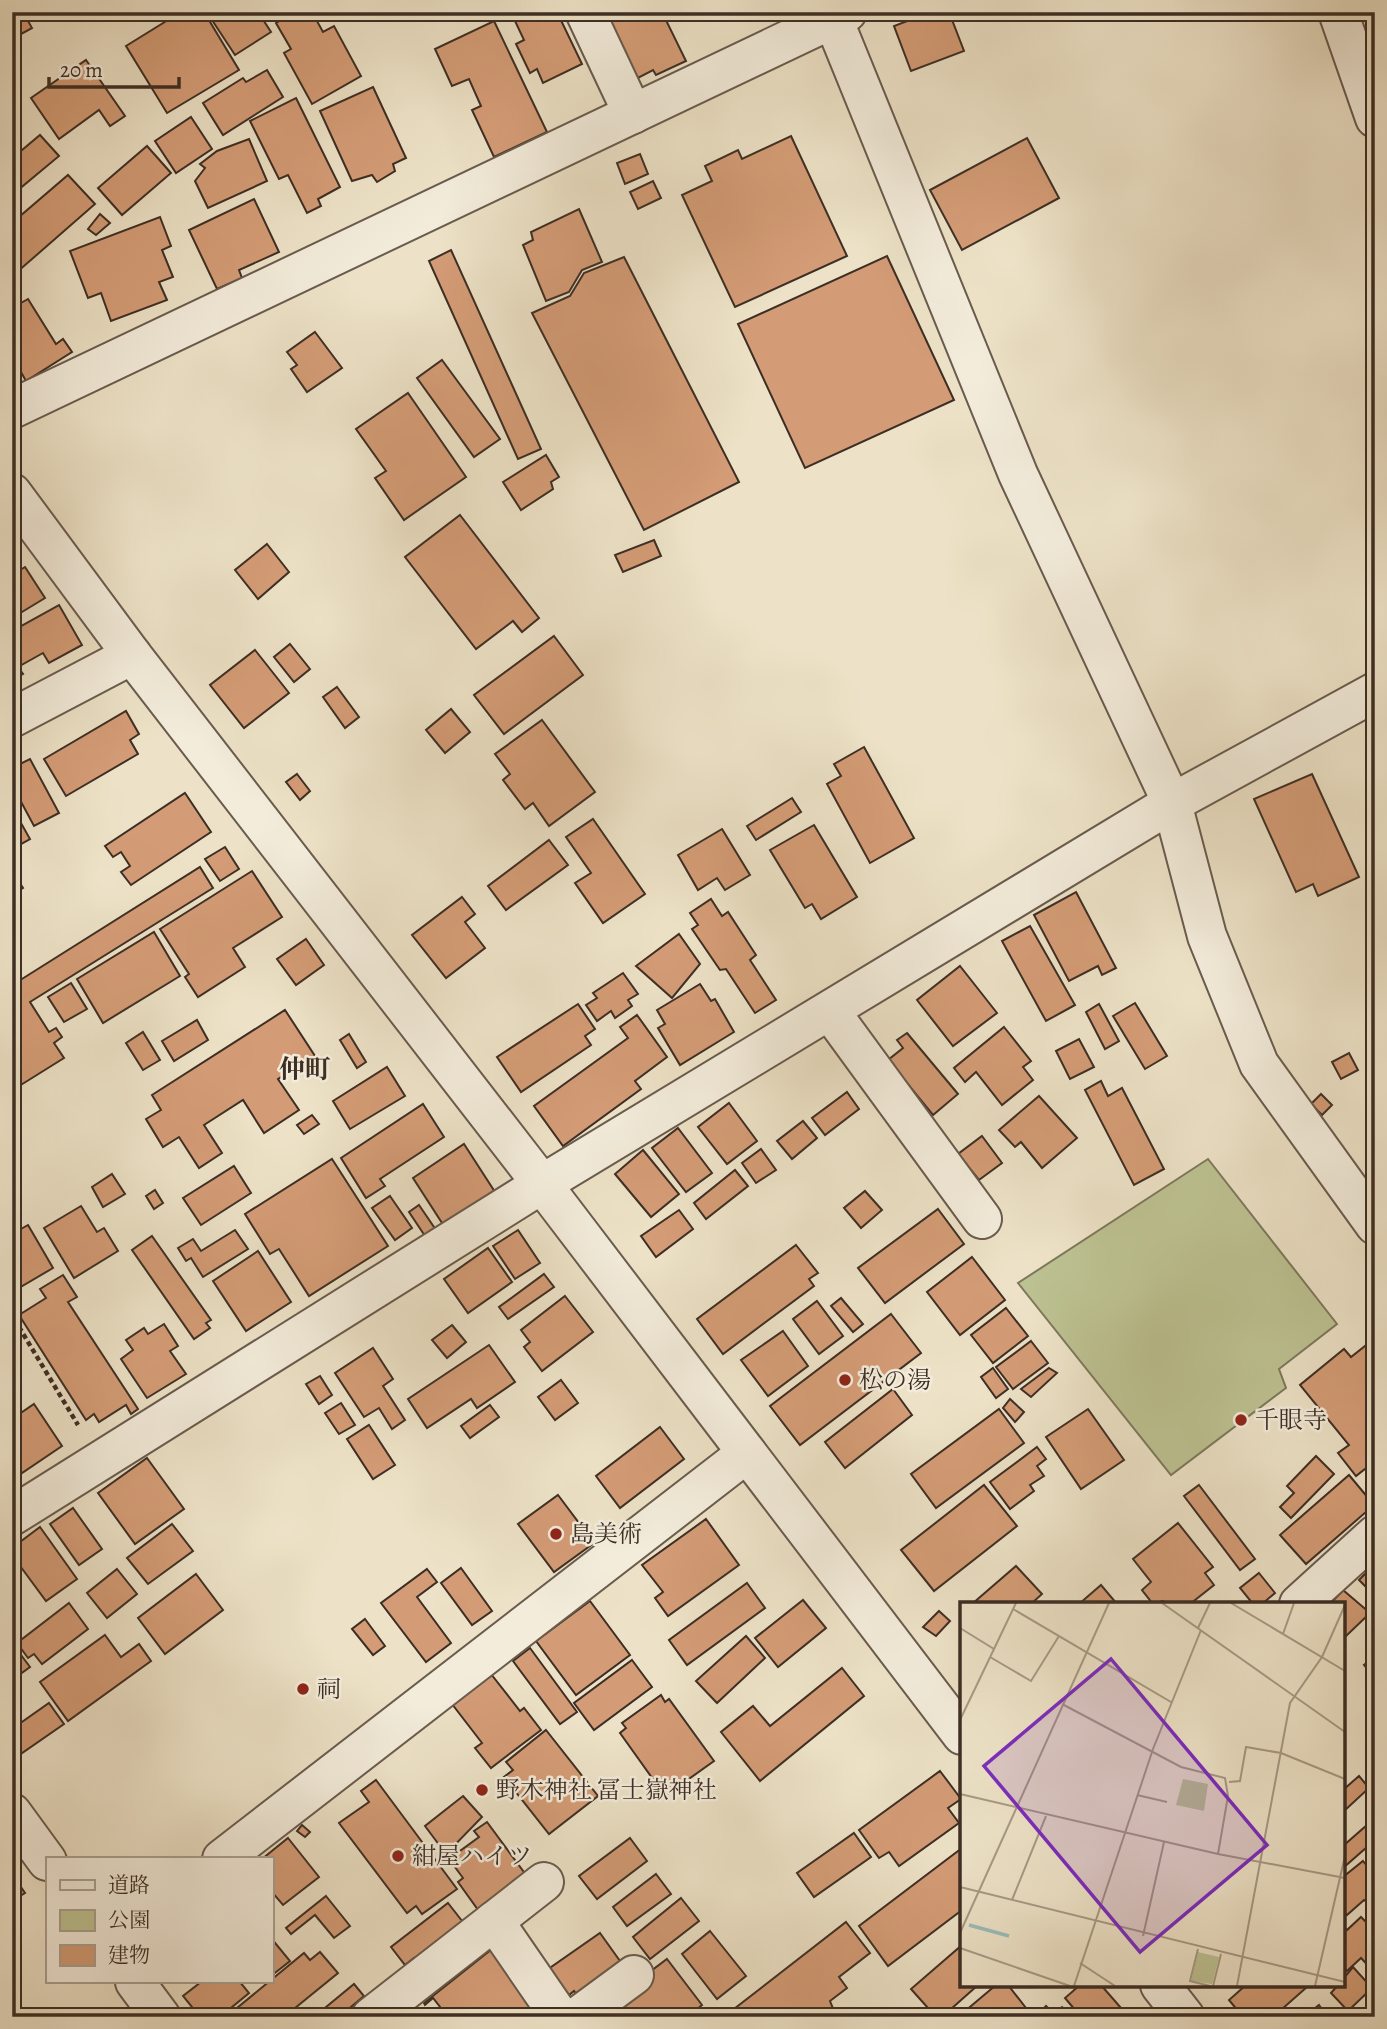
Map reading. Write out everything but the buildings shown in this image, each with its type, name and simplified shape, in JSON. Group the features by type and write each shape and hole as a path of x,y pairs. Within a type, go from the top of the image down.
{"street":[{"path":"585,12 633,114"},
{"path":"1338,12 1375,118"},
{"path":"12,409 840,16 1018,474 1172,803 1208,936 1259,1064 1375,1225"},
{"path":"12,493 132,655 542,1184 960,1732"},
{"path":"12,718 132,655"},
{"path":"12,1516 542,1184 1172,803 1375,692"},
{"path":"830,1011 982,1219"},
{"path":"225,1857 747,1453"},
{"path":"1301,1602 1375,1535"},
{"path":"12,1813 46,1860"},
{"path":"371,2017 544,1882"},
{"path":"494,1921 560,2017"},
{"path":"577,2017 634,1975"},
{"path":"136,1983 161,2017"},
{"path":"1162,1987 1185,2017"}],"path":[{"path":"19,1327 99,1461"}],"green space":[{"path":"1208,1159 1337,1324 1279,1369 1286,1388 1171,1475 1018,1283"}],"place":[{"name":"松の湯","path":"845,1380"},
{"name":"千眼寺","path":"1241,1420"},
{"name":"島美術","path":"556,1534"},
{"name":"祠","path":"303,1689"},
{"name":"野木神社 冨士嶽神社","path":"482,1790"},
{"name":"紺屋ハイツ","path":"398,1856"}],"district":[{"name":"仲町","path":"305,1069"}]}
